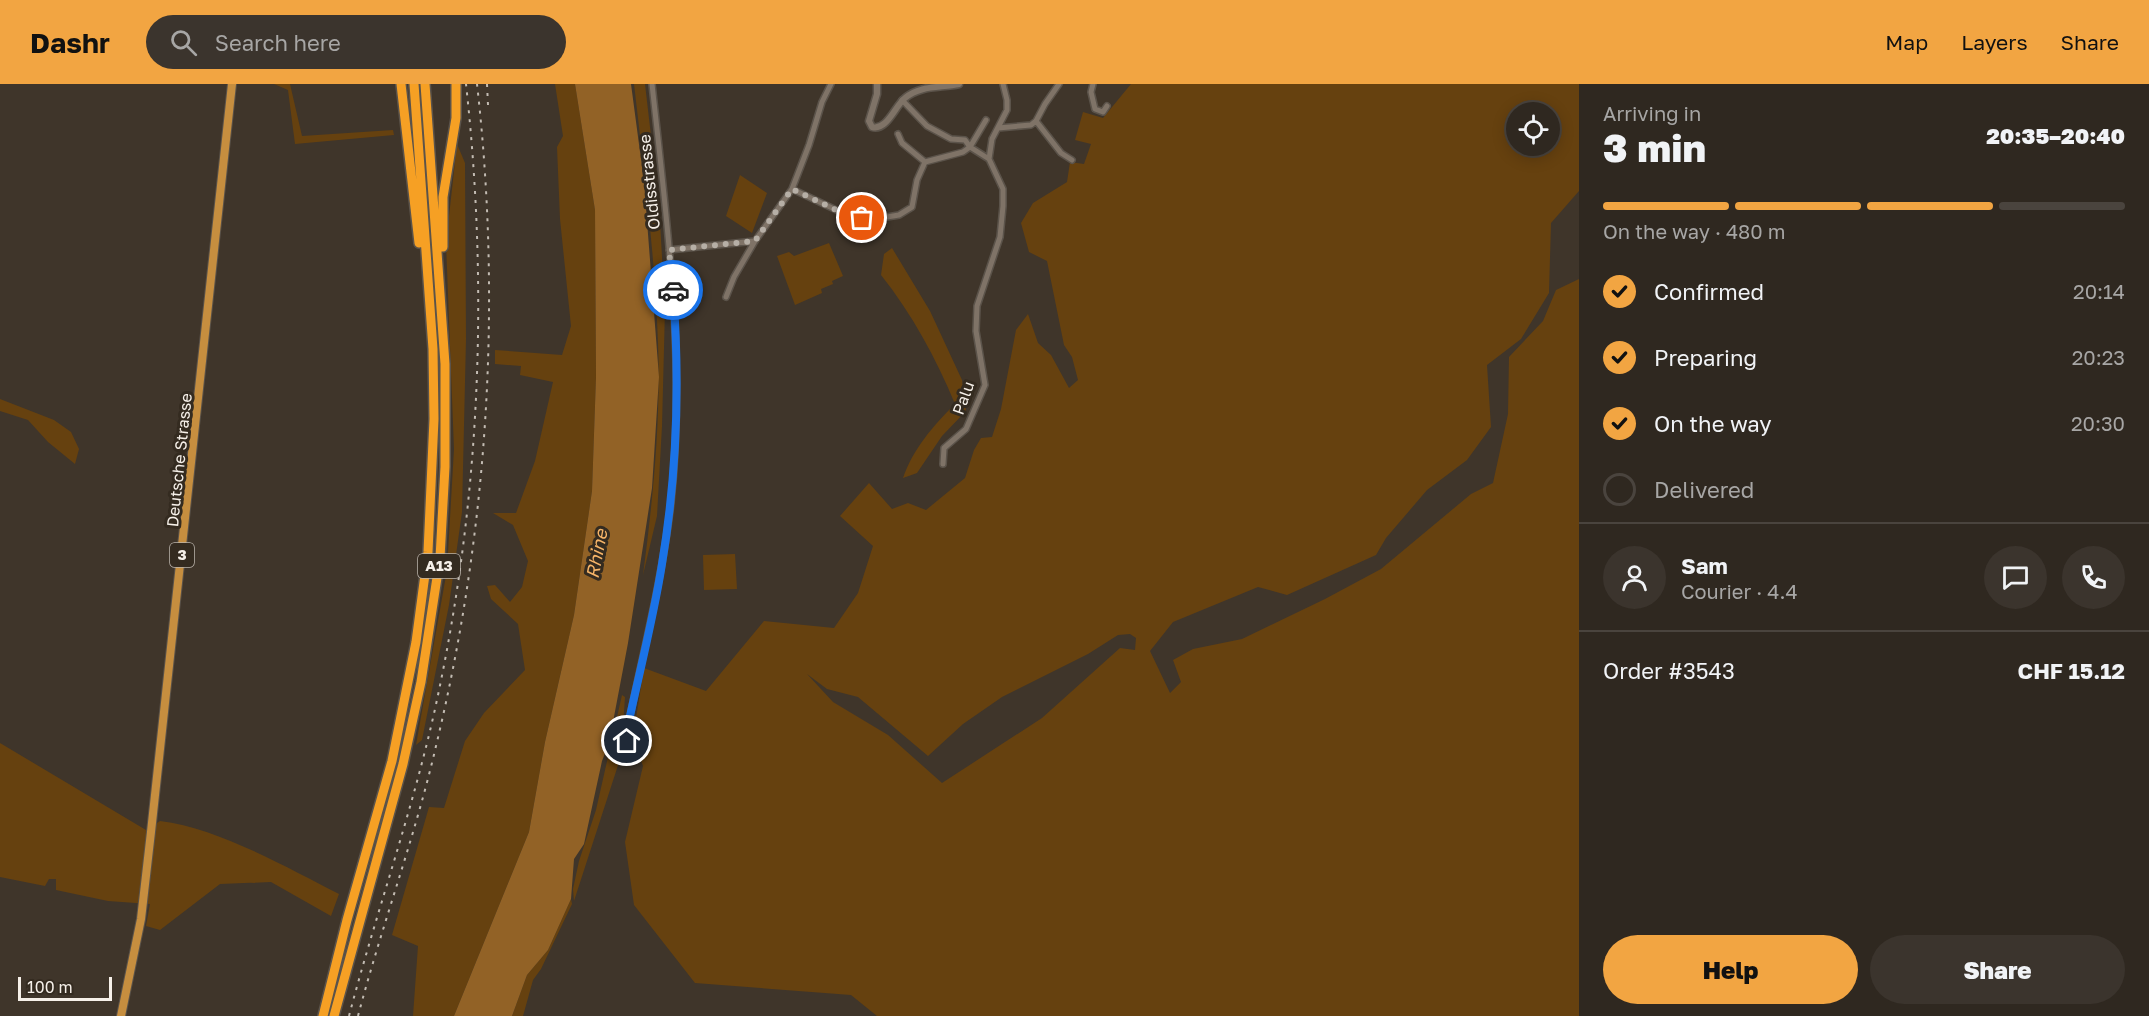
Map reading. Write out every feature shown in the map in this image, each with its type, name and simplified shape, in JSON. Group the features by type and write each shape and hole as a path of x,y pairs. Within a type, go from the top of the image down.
{"highway":[{"name":"A13","path":"401,84 422,273 432,324"},
{"name":"A13","path":"323,1016 347,920 392,761 420,618 428,552 434,385 432,324 414,84"},
{"name":"A13","path":"334,1016 403,764 421,682 440,558 445,467 446,364 425,84"},
{"name":"A13","path":"442,303 445,266 443,197 456,118 456,84"}],"main road":[{"name":"Deutsche Strasse","path":"121,1016 141,919 232,84"}],"street":[{"name":"Oldisstrasse","path":"627,741 630,716 662,565 671,501 675,433 674,307 652,84"},
{"path":"726,297 734,277 755,241 792,189 810,145 822,102 831,84"},
{"path":"877,84 869,122 872,127 883,126 902,100 911,93 922,89 959,84"},
{"path":"902,100 927,126 951,139 965,140 970,147 989,159 992,139 1007,106 1004,84"},
{"path":"998,128 1031,124 1036,121 1059,84"},
{"path":"1093,84 1091,92 1095,109 1103,112 1107,106"},
{"path":"925,162 963,152 975,142 986,120"},
{"path":"1036,121 1061,153 1072,160"},
{"path":"898,134 901,142 925,162"},
{"name":"Palu","path":"942,464 944,448 966,429 984,388 976,331 978,306 1000,237 1003,189 989,159"},
{"path":"792,189 849,216 887,217 904,213 912,207 917,180 925,162"},
{"path":"669,250 755,241"}],"shaded area":[{"path":"274,84 290,84 302,136 393,130 394,135 295,144 288,90"},
{"path":"555,84 575,84 595,210 596,377 592,491 574,615 545,742 529,832 454,1016 413,1016 418,946 392,935 429,807 444,808 465,741 484,713 525,670 518,624 491,599 487,586 495,585 510,602 522,587 528,561 513,525 493,513 516,513 535,461 553,382 520,375 521,366 495,364 495,350 562,355 571,326 560,219 557,147 563,136"},
{"path":"634,84 645,84 659,205 665,309 657,516 643,575 655,459 659,372 652,245"},
{"path":"1131,84 1579,84 1579,191 1551,223 1549,293 1521,339 1487,365 1491,427 1467,460 1427,490 1386,538 1376,555 1287,595 1258,587 1173,622 1150,651 1170,693 1181,682 1173,660 1193,649 1242,639 1381,569 1471,494 1493,483 1508,414 1509,357 1543,321 1556,290 1579,279 1579,1016 877,1016 851,995 695,983 634,905 625,842 643,766 633,737 644,668 706,691 764,621 834,628 858,593 873,546 840,516 869,483 892,509 908,503 926,510 965,478 974,450 981,438 992,437 1001,409 1016,330 1028,314 1038,343 1051,355 1069,388 1078,380 1072,357 1064,345 1047,261 1029,252 1021,223 1033,203 1067,182 1070,162 1084,164 1091,144 1075,140 1083,112 1103,118","holes":["1130,634 1136,638 1135,650 1120,648 1042,718 942,783 888,735 833,702 807,674 827,689 858,697 928,756 963,724 1002,697 1088,654 1118,635"]},
{"path":"457,144 465,163 466,339 462,512 449,605 422,740 416,745 447,570 454,449 446,243"},
{"path":"740,175 767,193 752,233 726,216"},
{"path":"829,243 843,276 832,281 833,284 821,289 822,293 795,305 777,256 789,252 794,256"},
{"path":"892,248 930,311 962,380 966,411 942,436 917,473 903,478 924,438 955,404 922,337 903,305 881,275 884,254"},
{"path":"0,399 54,420 71,432 79,449 75,464 48,442 28,420 0,411"},
{"path":"735,554 737,589 704,590 703,555"},
{"path":"622,695 625,697 621,756 574,901 573,889 579,861 596,810"},
{"path":"0,743 146,830 160,821 205,832 251,850 339,894 331,916 271,882 220,884 160,930 146,926 150,904 108,901 56,890 56,879 49,879 45,886 0,877"},
{"path":"571,899 572,904 541,969 533,980 523,1016 512,1016 527,975 548,950"}],"water":[{"name":"Rhine","path":"575,84 631,84 644,182 659,377 652,488 628,643 609,743 602,761 584,844 574,859 571,899 548,950 527,975 512,1016 454,1016 529,832 545,742 574,615 592,491 596,377 595,210"}],"railway":[{"path":"349,1016 426,748 450,632 462,554 471,476 478,319 473,162 466,84"},
{"path":"358,1016 428,780 454,665 468,583 478,500 489,334 485,167 477,84"},
{"path":"487,84 488,105"}],"way so far":[{"path":"673,290 669,250 755,241 792,189 849,216 862,218"}],"route":[{"path":"627,741 630,716 662,565 671,501 676,389 673,290"}]}
